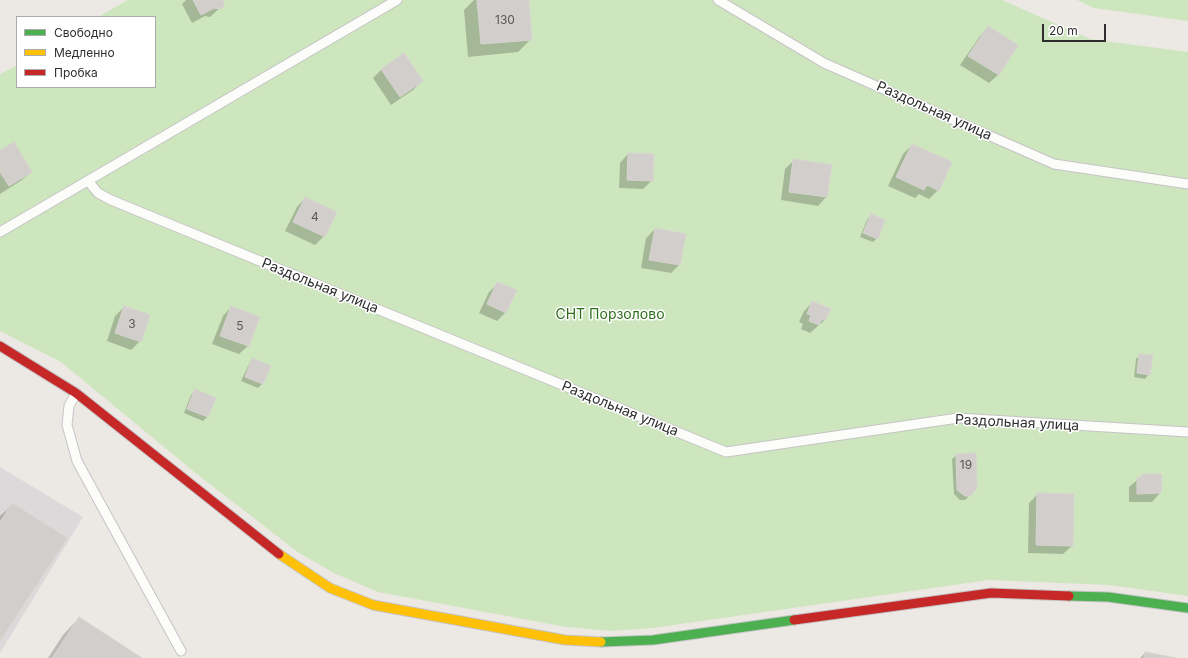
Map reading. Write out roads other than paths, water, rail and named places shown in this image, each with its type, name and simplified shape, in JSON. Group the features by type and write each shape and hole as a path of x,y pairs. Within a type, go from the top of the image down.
{"street":[{"path":"0,346 76,393 292,564 330,588 373,605 565,640 610,643 653,640 991,593 1108,597 1188,608"}],"lane":[{"path":"0,232 89,182 396,0"},
{"name":"Раздольная улица","path":"718,0 824,63 1054,164 1188,184"},
{"name":"Раздольная улица","path":"89,182 98,192 110,200 726,452 958,418 1188,432"},
{"path":"76,393 68,406 66,425 77,461 181,651"}],"park label":[{"name":"СНТ Порзолово","path":"610,315"}]}
